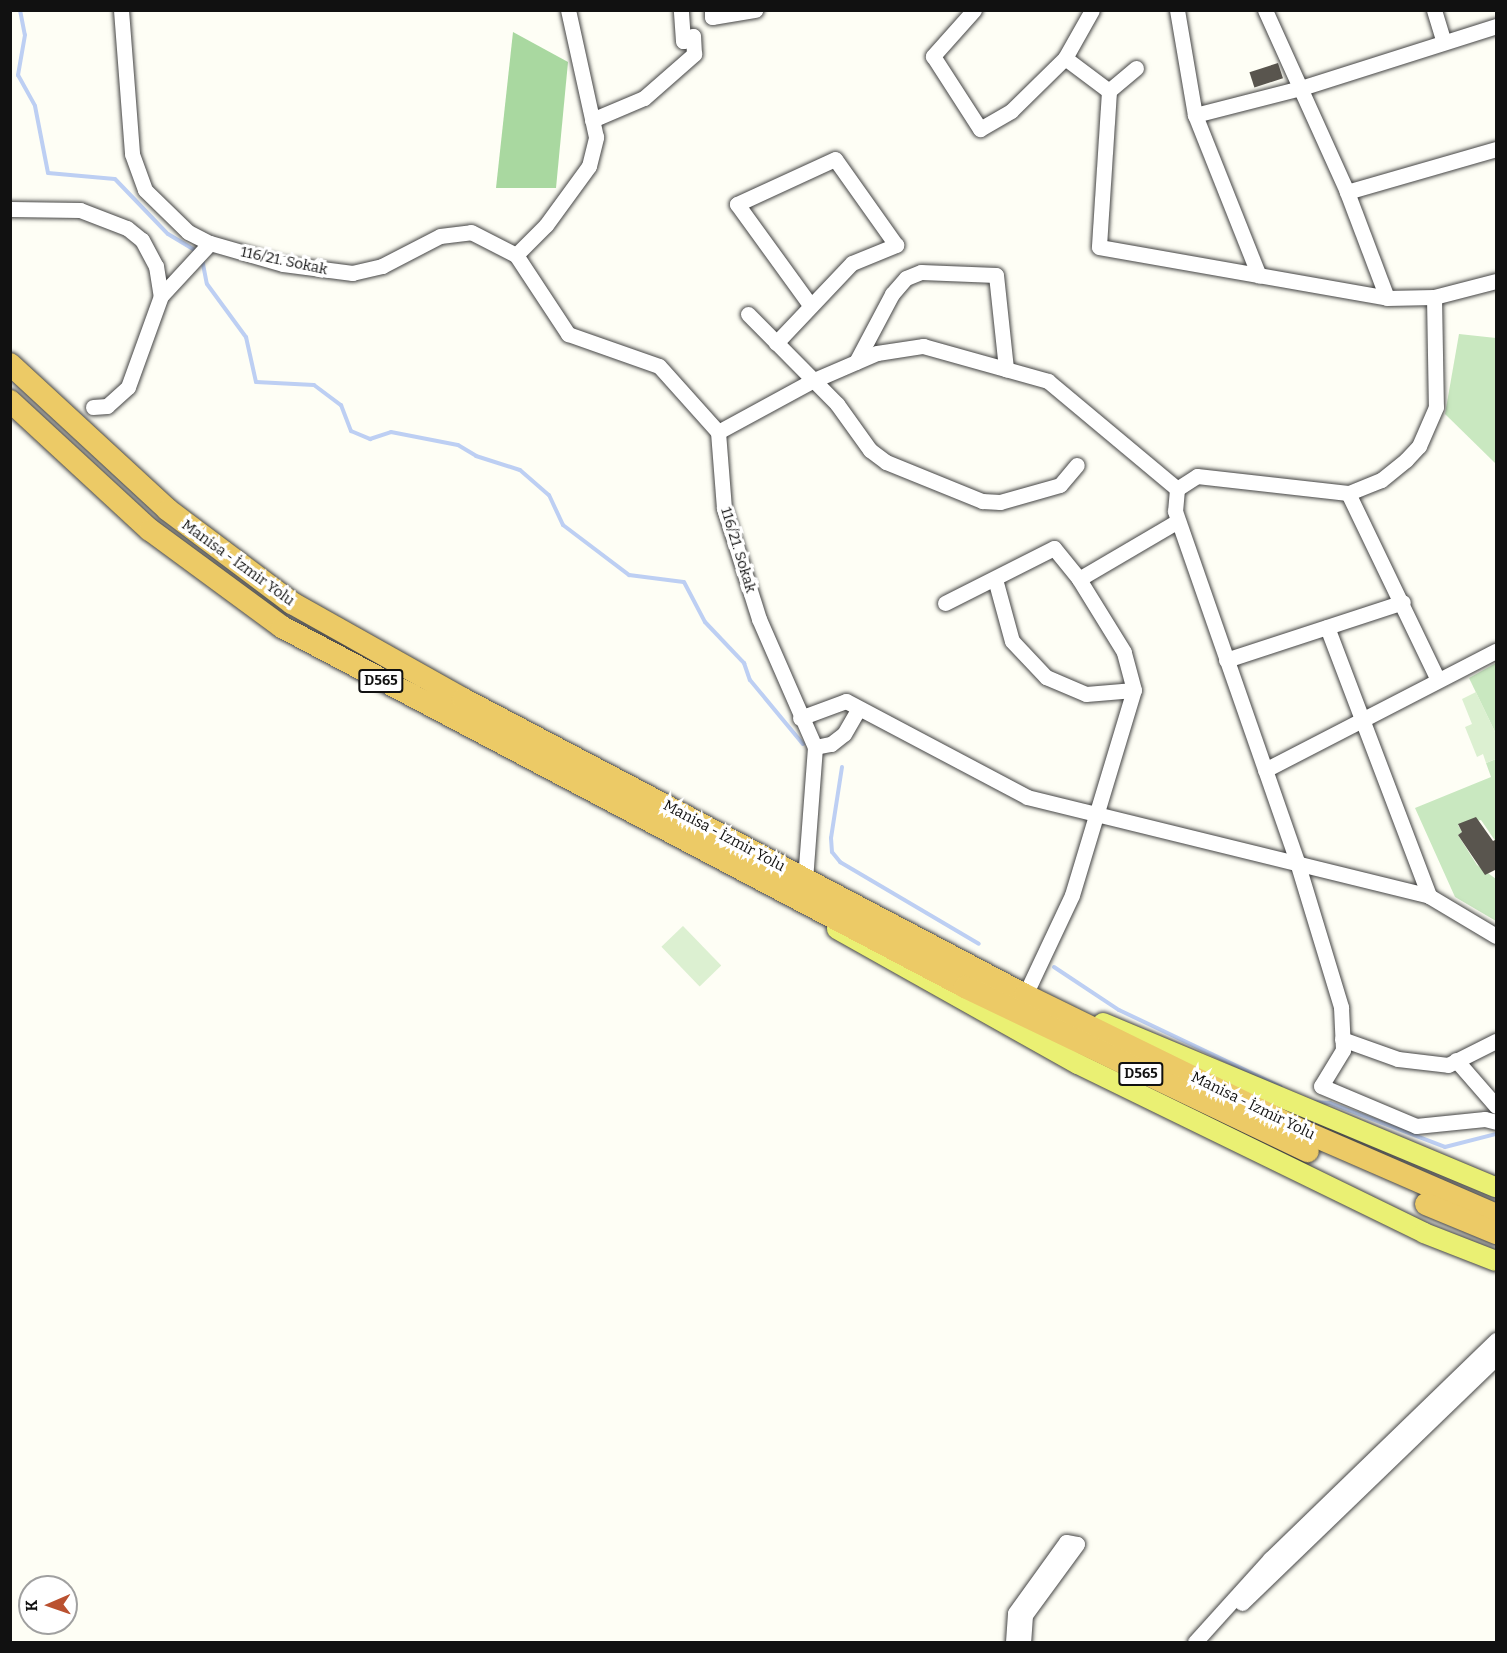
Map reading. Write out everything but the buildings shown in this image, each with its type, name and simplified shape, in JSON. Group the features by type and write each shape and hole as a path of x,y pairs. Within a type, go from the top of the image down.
{"highway":[{"name":"Manisa - İzmir Yolu","path":"10,364 168,510 292,603 805,879 1030,997 1296,1128 1497,1215"},
{"name":"Manisa - İzmir Yolu","path":"10,401 150,530 282,627 793,898 1163,1084 1497,1233"}],"main road":[{"path":"793,898 861,945 1078,1064 1424,1233 1497,1261"},
{"path":"1030,997 1115,1028 1497,1187"}],"street":[{"name":"116/21. Sokak","path":"121,10 132,154 138,174 160,209 210,243 322,272 352,273 382,266 440,236 471,232 516,255 568,334 659,366 718,432 724,508 759,619 800,718 815,747"},
{"path":"516,255 546,225 589,166 596,136 568,10"},
{"path":"592,120 644,98 694,54 693,36 683,41 681,10"},
{"path":"712,10 712,17 755,10"},
{"path":"974,10 933,56 980,129 1011,111 1065,58 1092,10"},
{"path":"1177,10 1195,115 1259,276"},
{"path":"1265,10 1347,192 1387,298"},
{"path":"1434,10 1443,39"},
{"path":"1195,115 1300,88 1443,39 1497,26"},
{"path":"1065,58 1109,91"},
{"path":"1136,68 1109,91 1099,247 1387,298 1434,297 1497,281"},
{"path":"1347,192 1497,150"},
{"path":"776,343 852,263 896,245 835,159 737,204 810,305"},
{"path":"10,209 80,210 127,228 142,240 156,266 161,296"},
{"path":"93,407 107,406 128,387 161,296 210,243"},
{"path":"856,362 892,294 906,278 921,272 996,275 1006,369"},
{"path":"1434,297 1436,404 1419,446 1381,480 1348,493 1206,476 1187,479 1177,489 1176,522 1298,862 1341,1007 1342,1050 1321,1086 1416,1126 1485,1119 1497,1122"},
{"path":"748,314 837,404 870,450 886,462 982,501 1000,502 1060,486 1077,465"},
{"path":"718,432 812,381 877,353 922,346 1048,381 1177,489"},
{"path":"1348,493 1403,602 1437,678"},
{"path":"1079,579 1176,522"},
{"path":"945,603 1054,548 1079,579 1124,652 1134,690 1072,895 1030,997"},
{"path":"995,579 1012,641 1046,677 1086,694 1134,690"},
{"path":"1226,660 1403,602"},
{"path":"1327,627 1430,896"},
{"path":"1265,770 1437,678 1497,651"},
{"path":"800,718 846,701 858,710 1026,797 1097,811 1430,896 1497,936"},
{"path":"805,879 815,747 831,744 844,734 858,710"},
{"path":"1342,1039 1398,1059 1448,1065 1497,1041"},
{"path":"1456,1060 1497,1106"},
{"path":"1195,1642 1270,1559 1497,1340"},
{"path":"1202,1642 1497,1358"},
{"path":"1013,1642 1015,1613 1066,1542 1077,1544 1025,1615 1023,1642"}],"green space":[{"path":"513,32 568,62 556,188 496,188"},
{"path":"1459,334 1496,338 1496,464 1445,414"},
{"path":"1496,663 1496,734 1469,678"},
{"path":"1476,692 1496,734 1496,759 1486,763 1483,754 1477,757 1465,727 1472,724 1462,699"},
{"path":"1496,759 1496,842 1481,820 1458,825 1462,832 1458,835 1477,865 1496,879 1496,921 1455,897 1415,808 1491,777 1486,763"},
{"path":"683,926 721,966 700,986 661,947"}],"waterway":[{"path":"20,10 25,35 18,75 35,106 48,173 115,179 168,234 196,251"},
{"path":"202,259 207,284 246,337 256,382 314,385 341,405 351,431 370,439 391,432 458,445 476,456 520,470 549,495 563,525 629,575 684,582 705,622 744,663 750,680 803,744"},
{"path":"842,767 831,838 832,852 840,862 979,944"},
{"path":"1054,967 1119,1010 1281,1087"},
{"path":"1313,1102 1330,1103 1445,1147 1496,1134"}]}
